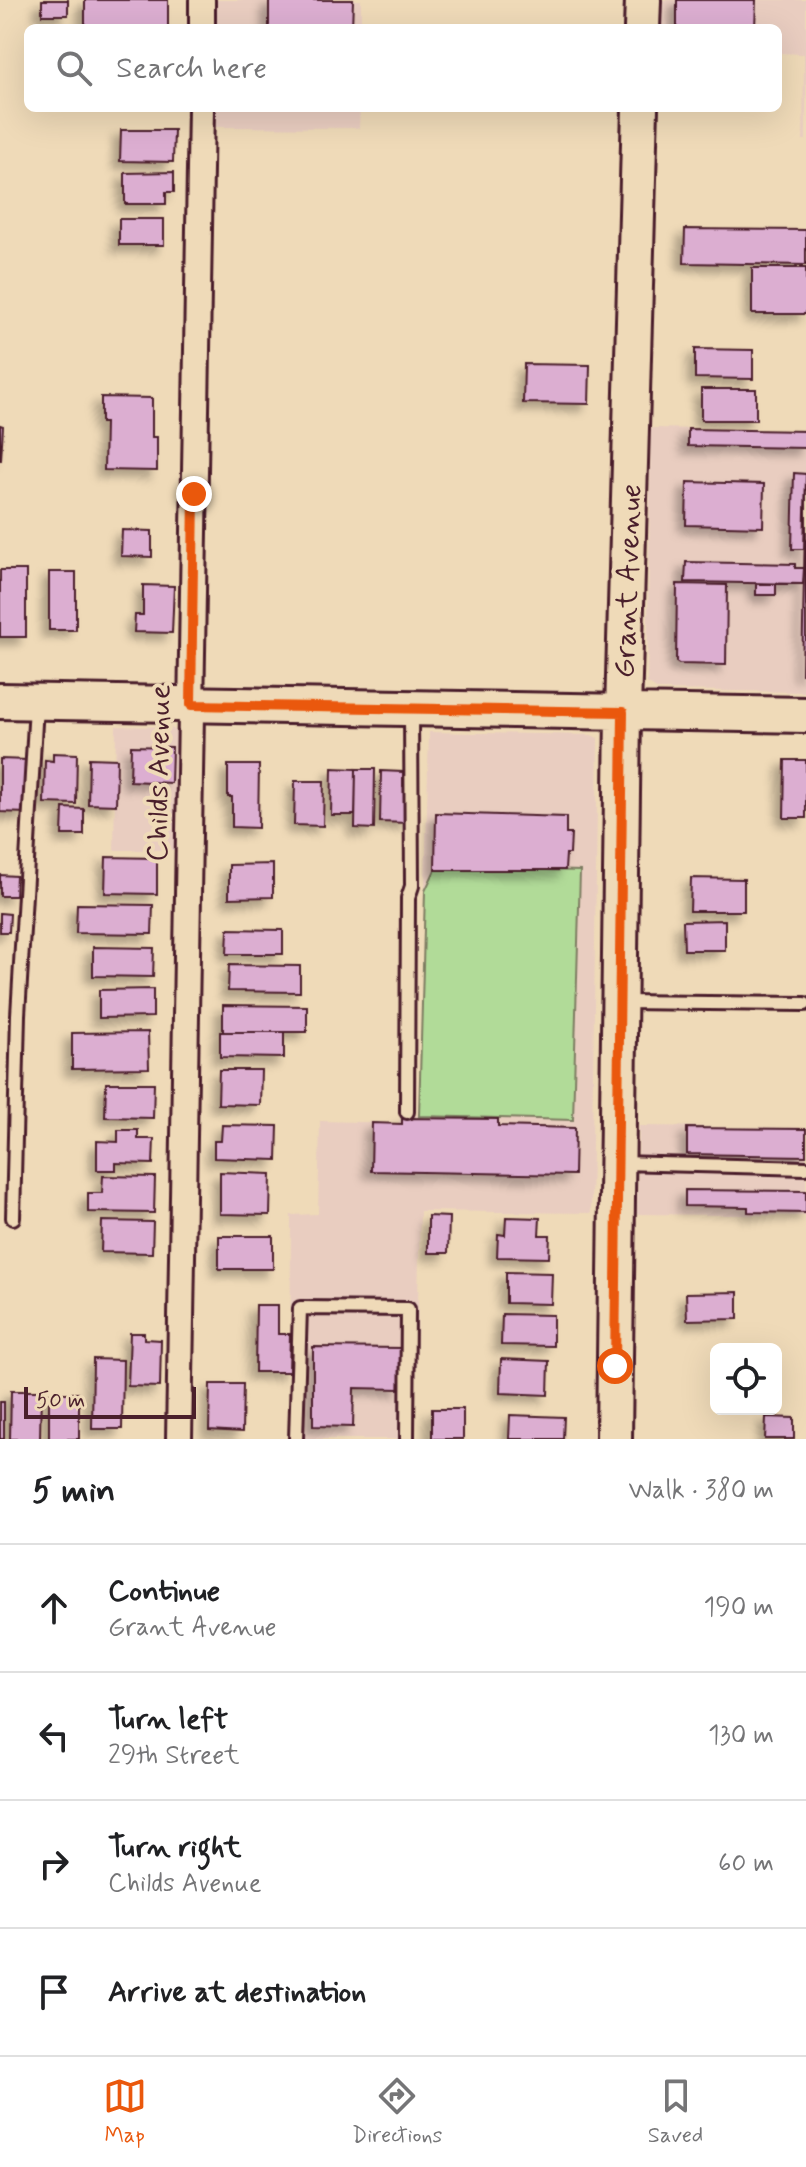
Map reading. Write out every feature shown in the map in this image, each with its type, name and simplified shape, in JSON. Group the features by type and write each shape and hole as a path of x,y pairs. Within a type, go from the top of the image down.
{"street":[{"path":"202,0 202,24"},
{"path":"642,24 643,0"},
{"name":"Childs Avenue","path":"179,1439 201,112"},
{"name":"Grant Avenue","path":"614,1439 623,712 640,112"},
{"path":"0,701 806,715"}],"lane":[{"path":"13,1218 19,988 36,702"},
{"path":"407,1112 408,898 412,886 411,709"},
{"path":"619,1002 805,1004"},
{"path":"617,1163 806,1168"},
{"path":"296,1439 300,1308 408,1309 407,1439"}],"shaded area":[{"path":"215,0 361,0 361,24 214,24"},
{"path":"658,0 806,0 806,140 803,140 804,54 782,53 782,24 658,24"},
{"path":"213,112 360,112 359,128 213,127"},
{"path":"651,428 806,431 806,692 658,690 647,683"},
{"path":"116,726 170,727 178,733 177,850 114,850"},
{"path":"429,732 591,735 598,738 591,1213 420,1211 415,1439 290,1439 291,1215 318,1214 320,1121 399,1123 400,1118 419,1115"},
{"path":"639,1126 806,1128 806,1216 637,1214"}],"green space":[{"path":"435,870 580,871 573,1120 419,1116 425,891"}],"building":[{"path":"42,0 68,0 68,15 42,15"},
{"path":"85,0 168,0 168,24 85,24"},
{"path":"269,0 353,0 352,24 269,24"},
{"path":"677,0 756,0 755,24 677,24"},
{"path":"121,130 174,130 173,162 120,161"},
{"path":"174,172 174,192 166,192 166,204 125,204 125,173"},
{"path":"119,219 164,219 164,245 119,245"},
{"path":"685,229 806,230 806,265 684,263"},
{"path":"752,268 806,268 806,314 752,314"},
{"path":"695,349 753,350 753,379 695,378"},
{"path":"524,364 590,365 589,404 523,403"},
{"path":"701,389 756,389 756,420 701,420"},
{"path":"101,397 152,398 152,437 157,437 157,471 104,470 105,423 101,423"},
{"path":"0,425 3,426 1,460 0,460"},
{"path":"688,429 806,431 806,448 688,446"},
{"path":"794,473 806,474 804,549 792,549"},
{"path":"806,474 806,674 802,674"},
{"path":"687,482 764,484 763,527 686,525"},
{"path":"122,530 152,531 152,557 121,556"},
{"path":"686,562 795,564 795,568 804,568 803,584 685,582"},
{"path":"0,570 26,570 26,637 0,637"},
{"path":"49,572 76,572 76,630 49,630"},
{"path":"677,584 727,585 726,665 676,662"},
{"path":"756,584 776,584 776,595 756,595"},
{"path":"143,585 174,586 172,633 134,632 135,615 143,615"},
{"path":"131,746 172,747 171,783 130,781"},
{"path":"53,753 77,754 76,804 44,803 45,760 53,761"},
{"path":"89,758 117,759 116,805 88,804"},
{"path":"0,759 28,760 27,813 0,812"},
{"path":"785,760 806,760 806,818 784,818"},
{"path":"228,765 259,765 258,828 232,827"},
{"path":"332,768 356,769 355,815 331,815"},
{"path":"356,769 375,769 374,829 355,828"},
{"path":"381,771 403,772 403,786 408,786 407,823 380,822"},
{"path":"295,781 324,781 323,826 294,825"},
{"path":"63,808 84,809 84,835 62,835"},
{"path":"436,813 566,817 566,834 571,834 565,870 435,870"},
{"path":"106,857 157,858 157,894 105,893"},
{"path":"273,864 273,897 229,898 229,865"},
{"path":"0,875 16,876 15,896 0,896"},
{"path":"691,878 744,879 744,911 690,911"},
{"path":"77,904 153,905 152,934 76,933"},
{"path":"0,913 10,914 9,932 0,932"},
{"path":"725,920 725,950 684,950 683,921"},
{"path":"228,929 283,930 283,954 227,954"},
{"path":"93,947 154,948 153,977 93,976"},
{"path":"229,965 300,966 300,992 228,991"},
{"path":"153,989 153,1017 99,1018 99,990"},
{"path":"223,1005 307,1006 307,1032 223,1032"},
{"path":"148,1032 149,1068 72,1069 72,1033"},
{"path":"220,1032 284,1032 284,1058 220,1057"},
{"path":"219,1070 261,1070 260,1105 218,1104"},
{"path":"106,1083 154,1083 153,1118 105,1117"},
{"path":"402,1118 498,1119 498,1126 575,1128 574,1175 371,1171 372,1123 402,1124"},
{"path":"222,1125 278,1126 277,1160 214,1158 214,1141 221,1141"},
{"path":"687,1128 806,1129 806,1156 687,1154"},
{"path":"118,1130 138,1130 138,1139 154,1139 153,1164 116,1163 116,1170 97,1170 97,1141 118,1142"},
{"path":"220,1172 271,1174 270,1215 220,1214"},
{"path":"103,1176 155,1177 154,1213 88,1212 88,1193 102,1193"},
{"path":"685,1190 806,1191 806,1213 748,1212 748,1207 685,1206"},
{"path":"428,1216 449,1217 448,1253 428,1253"},
{"path":"506,1217 540,1218 539,1235 550,1235 549,1258 497,1257 498,1234 505,1235"},
{"path":"102,1221 153,1222 152,1253 101,1252"},
{"path":"219,1236 273,1236 273,1269 219,1269"},
{"path":"506,1272 552,1273 551,1304 506,1303"},
{"path":"738,1292 738,1319 687,1320 686,1293"},
{"path":"256,1305 278,1305 278,1334 290,1334 289,1372 255,1372"},
{"path":"502,1314 553,1315 553,1346 501,1345"},
{"path":"130,1333 144,1333 144,1339 161,1340 160,1387 128,1386"},
{"path":"313,1347 402,1348 401,1389 354,1388 353,1427 313,1426"},
{"path":"93,1359 123,1360 122,1429 92,1429"},
{"path":"501,1359 549,1361 548,1395 500,1393"},
{"path":"210,1384 243,1384 242,1432 209,1430"},
{"path":"11,1391 41,1391 40,1439 10,1439"},
{"path":"49,1393 79,1393 79,1439 49,1439"},
{"path":"0,1402 4,1402 4,1439 0,1439"},
{"path":"432,1409 463,1409 463,1439 432,1439"},
{"path":"510,1415 564,1417 563,1439 509,1439"},
{"path":"766,1417 794,1418 794,1439 765,1439"}],"route":[{"path":"194,494 191,705 623,712 615,1366"}]}
